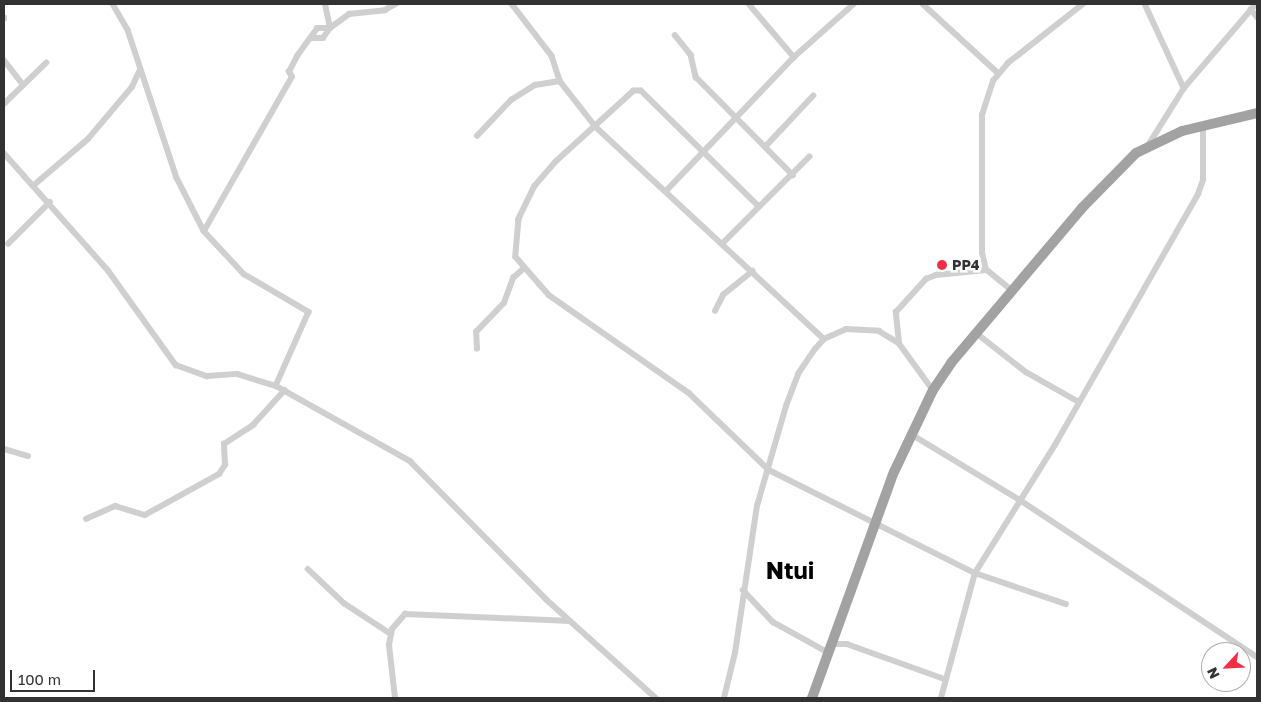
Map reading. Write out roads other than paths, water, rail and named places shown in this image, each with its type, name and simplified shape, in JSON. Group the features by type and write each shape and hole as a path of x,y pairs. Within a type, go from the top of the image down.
{"highway":[{"path":"812,698 876,520 911,434 933,390 975,332 1108,178 1149,144 1203,125 1257,113"}],"street":[{"path":"113,4 128,30 139,72 177,178 204,231 244,274 309,312 276,386"},
{"path":"325,4 330,28"},
{"path":"312,38 326,36 330,28 342,17 386,10 396,4"},
{"path":"512,4 552,56 560,81 596,126 723,242 824,338"},
{"path":"749,4 794,57"},
{"path":"667,190 794,57 854,4"},
{"path":"923,4 998,73"},
{"path":"1011,290 986,270 982,254 980,135 982,115 998,73 1083,4"},
{"path":"1145,4 1184,88"},
{"path":"1149,144 1184,88 1256,4"},
{"path":"1251,9 1257,17"},
{"path":"204,231 292,77 289,72 297,56 312,38 317,28 330,28"},
{"path":"675,35 691,54 696,77 766,146 791,177"},
{"path":"4,60 23,84"},
{"path":"4,104 46,63"},
{"path":"34,185 88,139 132,87 139,72"},
{"path":"477,136 511,100 535,86 560,81"},
{"path":"759,207 638,90 630,92 556,162 526,202 516,239 516,257 523,269 573,313 689,392 769,470 876,520 974,573 1066,604"},
{"path":"766,146 813,96"},
{"path":"941,698 974,573 1079,402 1198,194 1203,180 1203,125"},
{"path":"4,153 50,202 108,270 176,365 206,376 237,374 276,386 421,469 486,542 656,698"},
{"path":"723,242 791,177 809,156"},
{"path":"8,244 50,202"},
{"path":"478,349 476,332 504,303 513,278 523,269"},
{"path":"899,343 896,312 926,279 936,275 986,270"},
{"path":"715,311 723,295 753,271"},
{"path":"724,698 755,514 769,470 777,431 795,380 824,338 859,328 879,331 899,343 933,390"},
{"path":"975,332 1026,372 1079,402"},
{"path":"86,519 115,506 145,515 219,474 225,466 224,444 253,425 285,390"},
{"path":"911,434 1020,500 1257,657"},
{"path":"4,449 28,456"},
{"path":"308,569 344,603 391,634"},
{"path":"743,590 774,622 830,648 847,644 945,679"},
{"path":"395,698 391,634 398,619 408,614 570,621"}],"place":[{"name":"PP4","path":"942,265"}],"district":[{"name":"Ntui","path":"790,570"}]}
